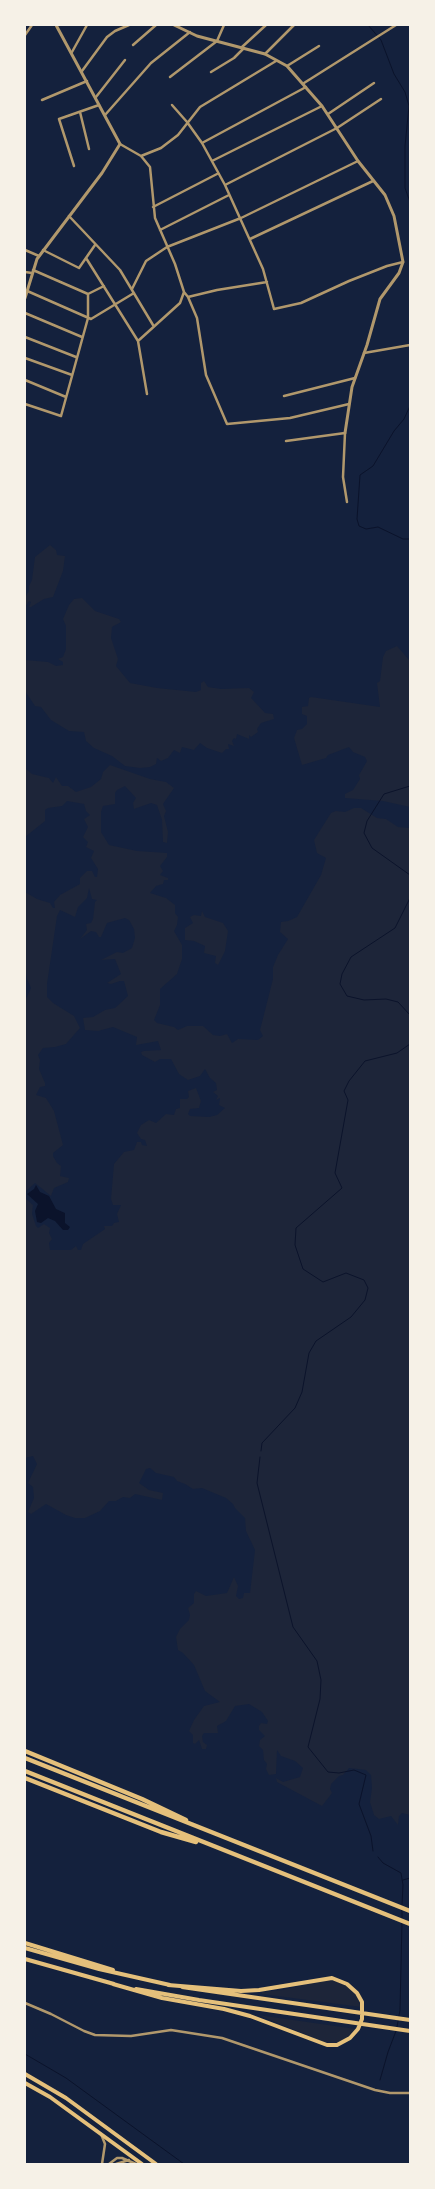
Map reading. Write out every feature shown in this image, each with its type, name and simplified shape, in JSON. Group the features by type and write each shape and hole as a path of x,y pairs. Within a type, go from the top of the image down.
{"highway":[{"path":"25,1751 142,1799 202,1829"},
{"path":"25,1758 410,1911"},
{"path":"25,1771 410,1924"},
{"path":"25,1778 161,1832 207,1844"}],"main road":[{"path":"25,1943 139,1979"},
{"path":"25,1948 168,1985 410,2020"},
{"path":"25,1960 162,1998 243,2014 326,2045 336,2045 350,2038 358,2029 362,2019 362,2002 357,1993 347,1984 332,1978 260,1990 241,1991 168,1985"},
{"path":"114,1984 179,1997 410,2031"},
{"path":"25,2074 56,2092 156,2164"},
{"path":"25,2083 50,2097 142,2164"}],"street":[{"path":"25,35 32,25"},
{"path":"72,52 87,25"},
{"path":"82,71 107,37 114,31 129,25"},
{"path":"133,45 156,25"},
{"path":"174,25 217,41 264,54 287,66 306,85 328,114 358,161 386,195 394,216 403,262 399,273 380,299 355,378 345,433 343,477 347,502"},
{"path":"170,77 217,41 224,25"},
{"path":"211,72 234,58 265,25"},
{"path":"264,54 294,25"},
{"path":"202,144 306,85 396,25"},
{"path":"58,26 120,144 141,156 150,167 154,218 168,247 184,292 197,318 206,375 227,424 290,418 349,404"},
{"path":"105,115 152,63 190,32"},
{"path":"287,66 319,46"},
{"path":"96,97 125,60"},
{"path":"141,156 161,148 178,135 200,107 278,60"},
{"path":"42,100 87,81"},
{"path":"328,114 374,83"},
{"path":"225,185 337,128 381,99"},
{"path":"74,166 59,119 100,104"},
{"path":"172,106 187,122 202,144 217,174 225,185 267,282 274,309 301,304 364,275 403,262"},
{"path":"212,161 322,106"},
{"path":"80,111 89,149"},
{"path":"25,298 32,272 39,256 102,173 120,144"},
{"path":"132,290 146,261 168,247 240,218 358,161"},
{"path":"153,207 217,174"},
{"path":"250,239 373,181"},
{"path":"160,230 229,195"},
{"path":"69,216 120,270 153,325"},
{"path":"44,250 79,268 95,245"},
{"path":"25,250 39,256"},
{"path":"86,258 138,341 147,394"},
{"path":"25,272 32,272 88,294 104,286"},
{"path":"188,297 267,282"},
{"path":"26,291 91,319 134,294"},
{"path":"138,341 153,325 180,303 184,292"},
{"path":"25,404 61,416 88,318 88,294"},
{"path":"25,313 82,338"},
{"path":"25,337 76,357"},
{"path":"364,354 410,345"},
{"path":"25,358 72,375"},
{"path":"284,396 355,378"},
{"path":"25,380 66,397"},
{"path":"286,441 345,433"},
{"path":"25,2002 95,2035 130,2036 171,2030 222,2038 375,2090 390,2093 410,2093"},
{"path":"100,2133 105,2144 102,2164"},
{"path":"109,2164 117,2158 130,2160 136,2164"},
{"path":"116,2164 130,2160"}],"shaded area":[{"path":"50,545 56,550 57,555 65,556 63,571 53,597 44,599 31,607 29,607 31,602 29,601 25,607 25,597 32,580 35,557"},
{"path":"82,598 95,611 119,619 121,622 112,627 111,638 118,659 116,666 130,683 196,692 201,690 201,683 204,681 208,687 221,689 249,688 254,692 251,698 265,713 273,714 274,719 261,723 257,729 258,732 251,737 249,735 249,739 237,734 236,739 234,738 232,741 234,746 228,744 229,749 222,753 207,748 200,743 194,750 182,747 180,753 174,750 168,758 161,761 157,758 156,764 150,767 125,766 112,756 94,748 86,741 84,732 69,731 51,720 41,707 35,706 25,691 25,660 48,662 56,666 63,665 63,662 58,659 63,657 66,649 66,626 63,619 74,599"},
{"path":"397,646 410,661 410,807 383,801 345,798 345,794 353,790 360,779 359,775 367,761 365,757 353,752 349,747 328,755 326,758 302,765 294,738 297,730 302,729 307,724 307,716 302,714 302,707 308,706 309,698 311,697 380,707 377,683 380,681 383,657 386,651"},
{"path":"110,765 150,779 166,782 174,788 163,804 166,811 164,816 168,832 167,843 163,842 162,820 157,805 151,803 134,809 133,803 136,798 125,786 115,793 115,804 103,806 101,812 101,832 109,845 137,851 167,853 167,857 160,866 163,871 160,875 168,878 168,880 164,880 163,884 156,886 150,893 166,898 175,905 175,913 178,917 174,931 182,945 182,959 177,974 160,989 160,1005 154,1020 157,1023 174,1027 178,1030 187,1026 203,1026 213,1035 227,1034 232,1043 238,1039 258,1040 263,1036 260,1030 273,979 273,967 288,939 280,932 281,922 297,917 321,875 326,858 317,853 314,840 331,813 361,808 377,818 386,819 398,827 410,828 410,1815 402,1813 399,1816 398,1825 391,1816 379,1819 374,1815 370,1802 371,1775 366,1770 349,1768 343,1775 339,1776 331,1784 330,1789 332,1793 322,1806 277,1782 276,1778 283,1782 300,1777 303,1768 295,1761 281,1756 277,1750 276,1774 269,1775 266,1769 267,1764 264,1760 263,1750 259,1746 260,1740 265,1736 259,1730 259,1726 261,1723 267,1724 268,1721 262,1712 249,1704 235,1706 226,1721 217,1726 218,1733 204,1733 202,1736 203,1742 207,1745 206,1749 202,1749 199,1740 195,1744 193,1743 193,1735 189,1731 194,1720 204,1706 220,1702 205,1691 194,1665 178,1650 176,1637 180,1629 189,1620 188,1608 194,1603 196,1591 206,1596 227,1593 234,1577 238,1586 236,1596 239,1599 243,1598 244,1593 250,1593 255,1550 246,1531 245,1518 226,1498 202,1488 193,1489 177,1481 174,1477 156,1473 150,1468 146,1469 139,1483 149,1490 163,1493 162,1500 135,1494 130,1498 123,1497 116,1501 109,1501 100,1511 85,1518 75,1518 66,1515 46,1504 31,1514 28,1512 34,1498 33,1487 28,1483 37,1464 33,1456 25,1458 25,1198 33,1205 32,1214 36,1226 38,1228 44,1224 50,1228 49,1233 52,1239 49,1243 50,1250 71,1250 76,1246 78,1250 81,1250 83,1244 105,1229 104,1226 112,1226 114,1223 119,1222 117,1214 121,1205 113,1205 111,1199 114,1164 124,1152 134,1150 137,1142 147,1146 145,1140 141,1139 137,1133 141,1125 149,1120 156,1123 166,1114 174,1115 176,1109 180,1108 180,1099 187,1099 189,1097 188,1091 196,1088 201,1101 199,1108 190,1109 188,1114 190,1116 209,1117 217,1115 225,1108 219,1105 220,1098 216,1100 218,1096 213,1092 217,1090 216,1083 210,1078 205,1069 200,1076 188,1080 179,1074 171,1059 160,1059 155,1062 142,1055 141,1052 144,1051 161,1050 158,1041 136,1045 137,1037 113,1027 98,1031 85,1030 83,1018 93,1017 105,1010 115,1008 128,996 124,981 107,983 121,974 115,959 101,960 117,952 123,953 132,948 135,938 134,929 129,920 125,918 107,923 101,937 96,932 91,931 80,939 87,930 86,924 91,923 93,919 95,902 97,900 92,899 89,888 87,898 78,907 75,917 60,910 57,916 47,984 47,997 74,1016 80,1028 66,1044 43,1048 38,1055 40,1060 39,1069 45,1086 40,1087 36,1095 46,1098 54,1111 63,1145 53,1153 53,1156 61,1166 60,1176 69,1178 68,1182 54,1188 51,1196 35,1183 25,1192 25,1001 31,988 25,968 25,892 37,899 50,903 55,908 54,902 60,895 80,884 80,878 87,871 92,871 95,877 97,877 98,869 91,858 94,851 86,847 88,842 83,837 88,827 84,819 90,815 86,811 84,804 67,801 62,806 48,808 45,810 45,821 25,837 25,768 32,774 49,778 53,783 56,777 62,786 68,786 76,792 91,787 101,779 103,772"},
{"path":"202,911 205,917 223,923 228,931 225,951 218,965 215,963 216,956 204,953 205,946 194,941 185,940 185,928 193,923 190,917 194,915 201,916"},
{"path":"36,1185 40,1192 49,1196 56,1209 65,1213 65,1223 70,1227 68,1230 63,1230 55,1221 48,1218 41,1223 37,1222 35,1211 38,1204 27,1194"},
{"path":"326,1980 346,1985 356,1995 361,2007 262,1994 262,1992 282,1990"},
{"path":"258,2015 356,2029 344,2040 334,2043 324,2042"}],"waterway":[{"path":"368,25 381,40 394,74 405,92 409,106 405,146 405,188 410,202"},
{"path":"410,369 410,385"},
{"path":"410,406 404,419 394,431 373,466 360,475 357,519 359,526 366,529 378,527 403,539 410,539"},
{"path":"410,786 384,794 367,821 364,833 372,848 410,875"},
{"path":"410,898 395,928 351,957 342,974 340,984 347,996 364,1000 386,999 398,1002 410,1015"},
{"path":"261,1451 262,1443 295,1408 302,1392 309,1353 316,1341 351,1317 365,1300 368,1288 364,1280 346,1273 323,1282 303,1269 295,1245 296,1228 342,1188 335,1173 348,1100 344,1091 349,1081 365,1061 397,1053 410,1044"},
{"path":"260,1457 257,1483 293,1627 317,1661 321,1680 320,1699 308,1747 328,1772 339,1773 354,1770 366,1775 359,1804 371,1836 373,1851"},
{"path":"378,1857 383,1863 401,1873 403,1885 402,1905"},
{"path":"403,1880 410,1878"},
{"path":"402,1909 402,1918"},
{"path":"397,2027 400,2010 402,1922"},
{"path":"380,2080 396,2031"},
{"path":"25,2054 66,2078 184,2164"}]}
